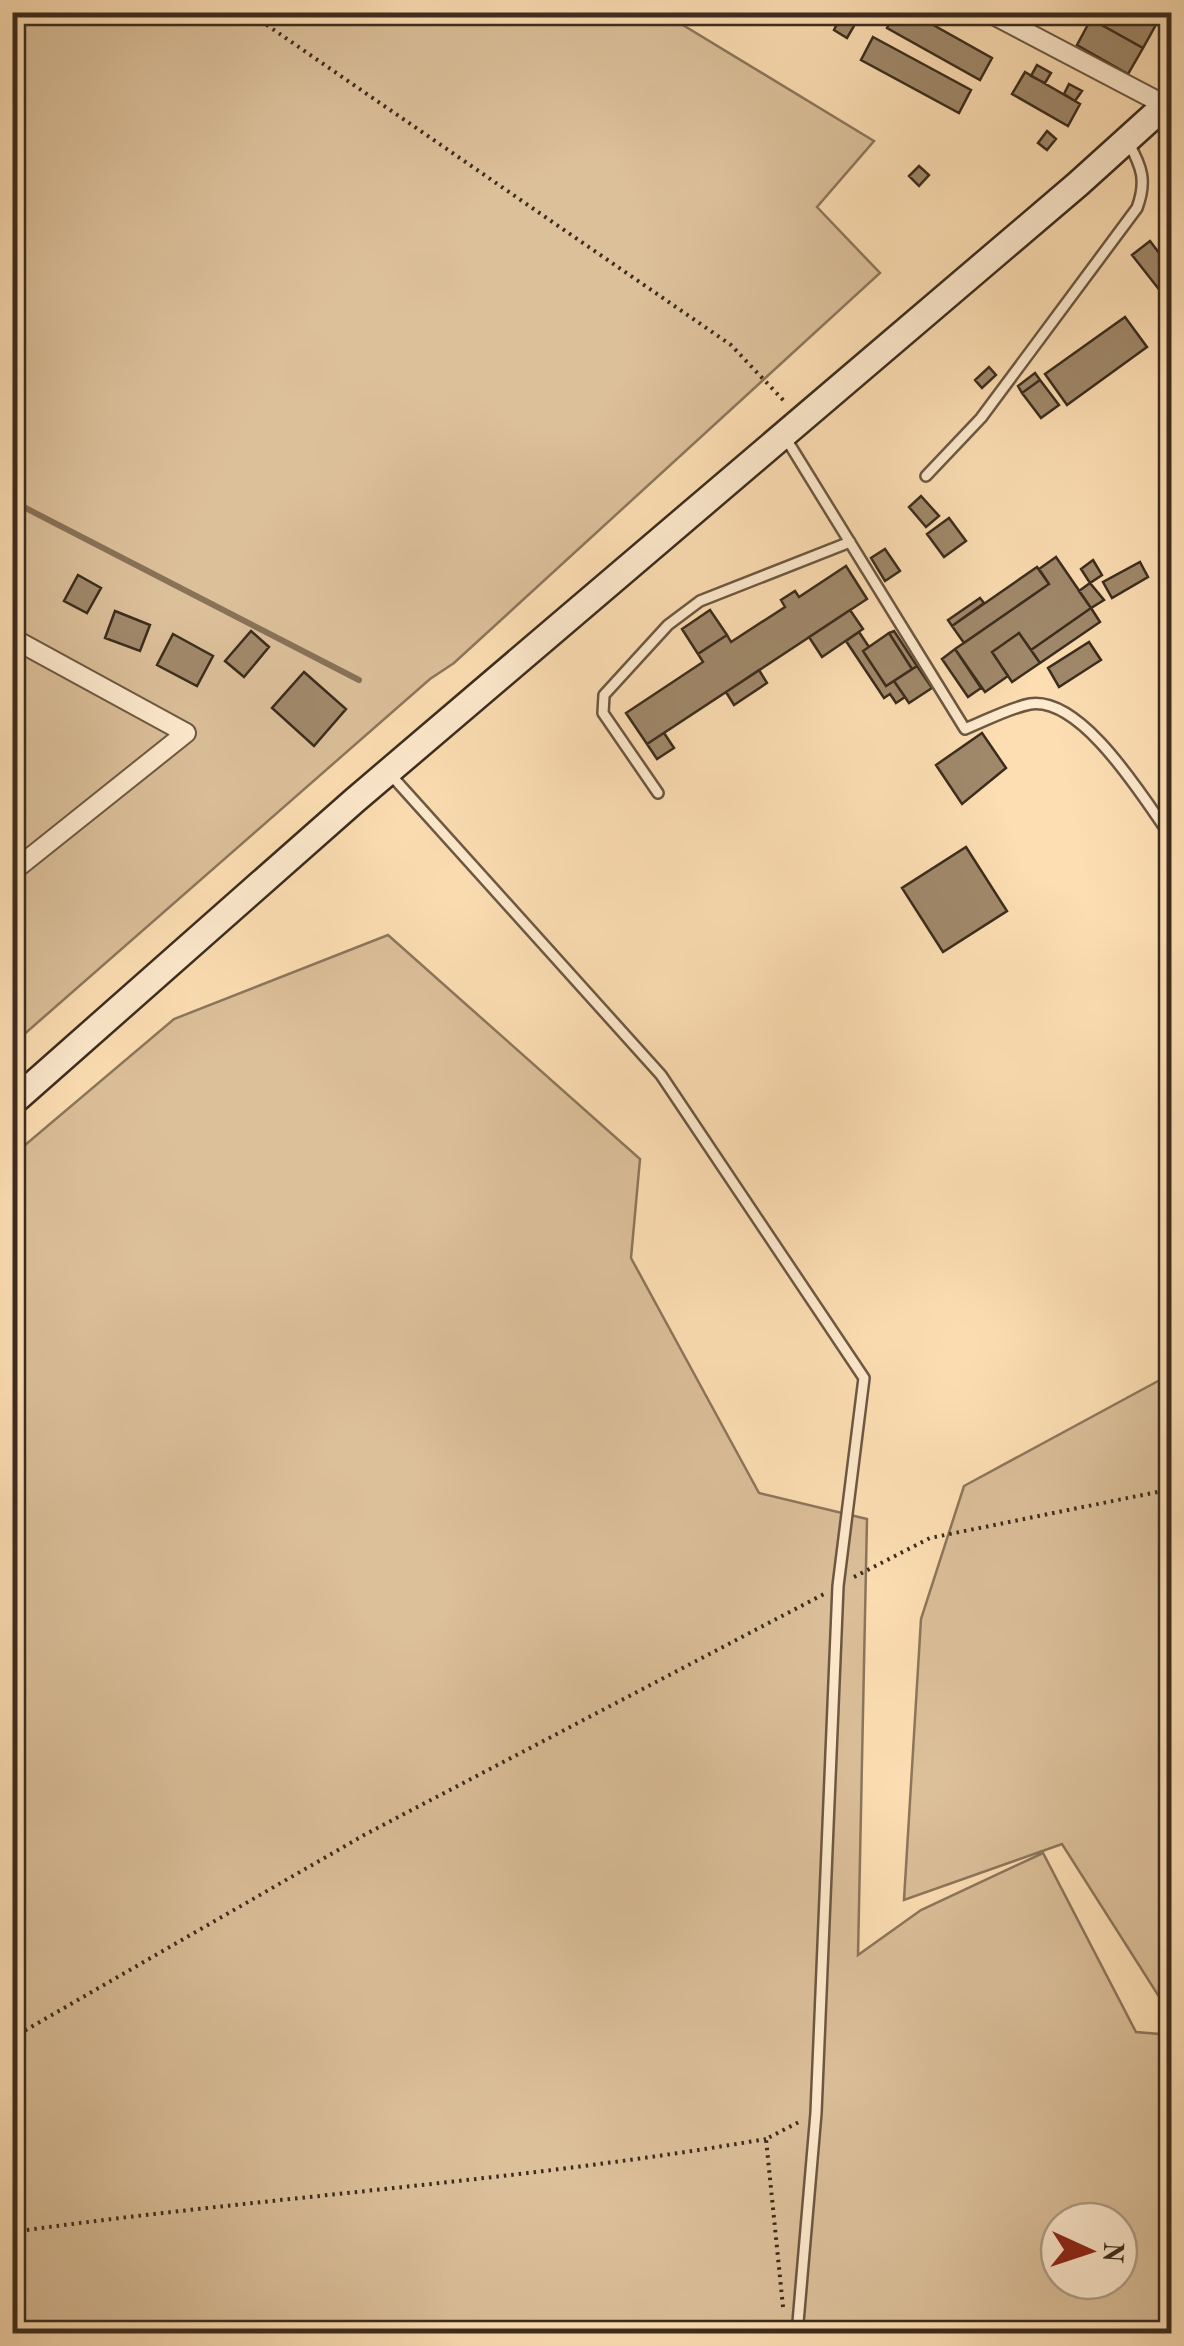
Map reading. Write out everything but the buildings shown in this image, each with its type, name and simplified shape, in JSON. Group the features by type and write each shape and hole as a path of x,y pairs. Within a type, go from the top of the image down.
{"main road":[{"path":"12,1103 388,772 1168,102"}],"street":[{"path":"988,12 1168,102"},
{"path":"12,638 186,732 12,872"}],"lane":[{"path":"926,476 981,418 1137,208 1143,191 1143,168 1126,140"},
{"path":"792,427 850,542 964,728 1032,704 1053,707 1074,718 1117,762 1172,838"},
{"path":"658,793 603,713 604,695 668,625 700,601 850,542"},
{"path":"388,772 661,1075 864,1378 838,1586 816,2113 797,2334"}],"path":[{"path":"12,30 27,12"},
{"path":"248,12 731,345 792,427"},
{"path":"12,2038 364,1835 930,1538 1172,1489"},
{"path":"12,2232 121,2216 334,2198 766,2139 816,2113"},
{"path":"766,2139 783,2314"}],"shaded area":[{"path":"13,13 663,13 874,141 817,207 880,273 454,663 430,679 13,1044"},
{"path":"388,935 640,1159 631,1258 759,1493 867,1519 858,1955 921,1910 1043,1853 1136,2032 1171,2035 1171,2333 13,2333 12,1156 174,1019"},
{"path":"1171,1374 1170,2014 1062,1844 904,1900 921,1619 964,1486"}],"waterway":[{"path":"12,501 359,680"}]}
